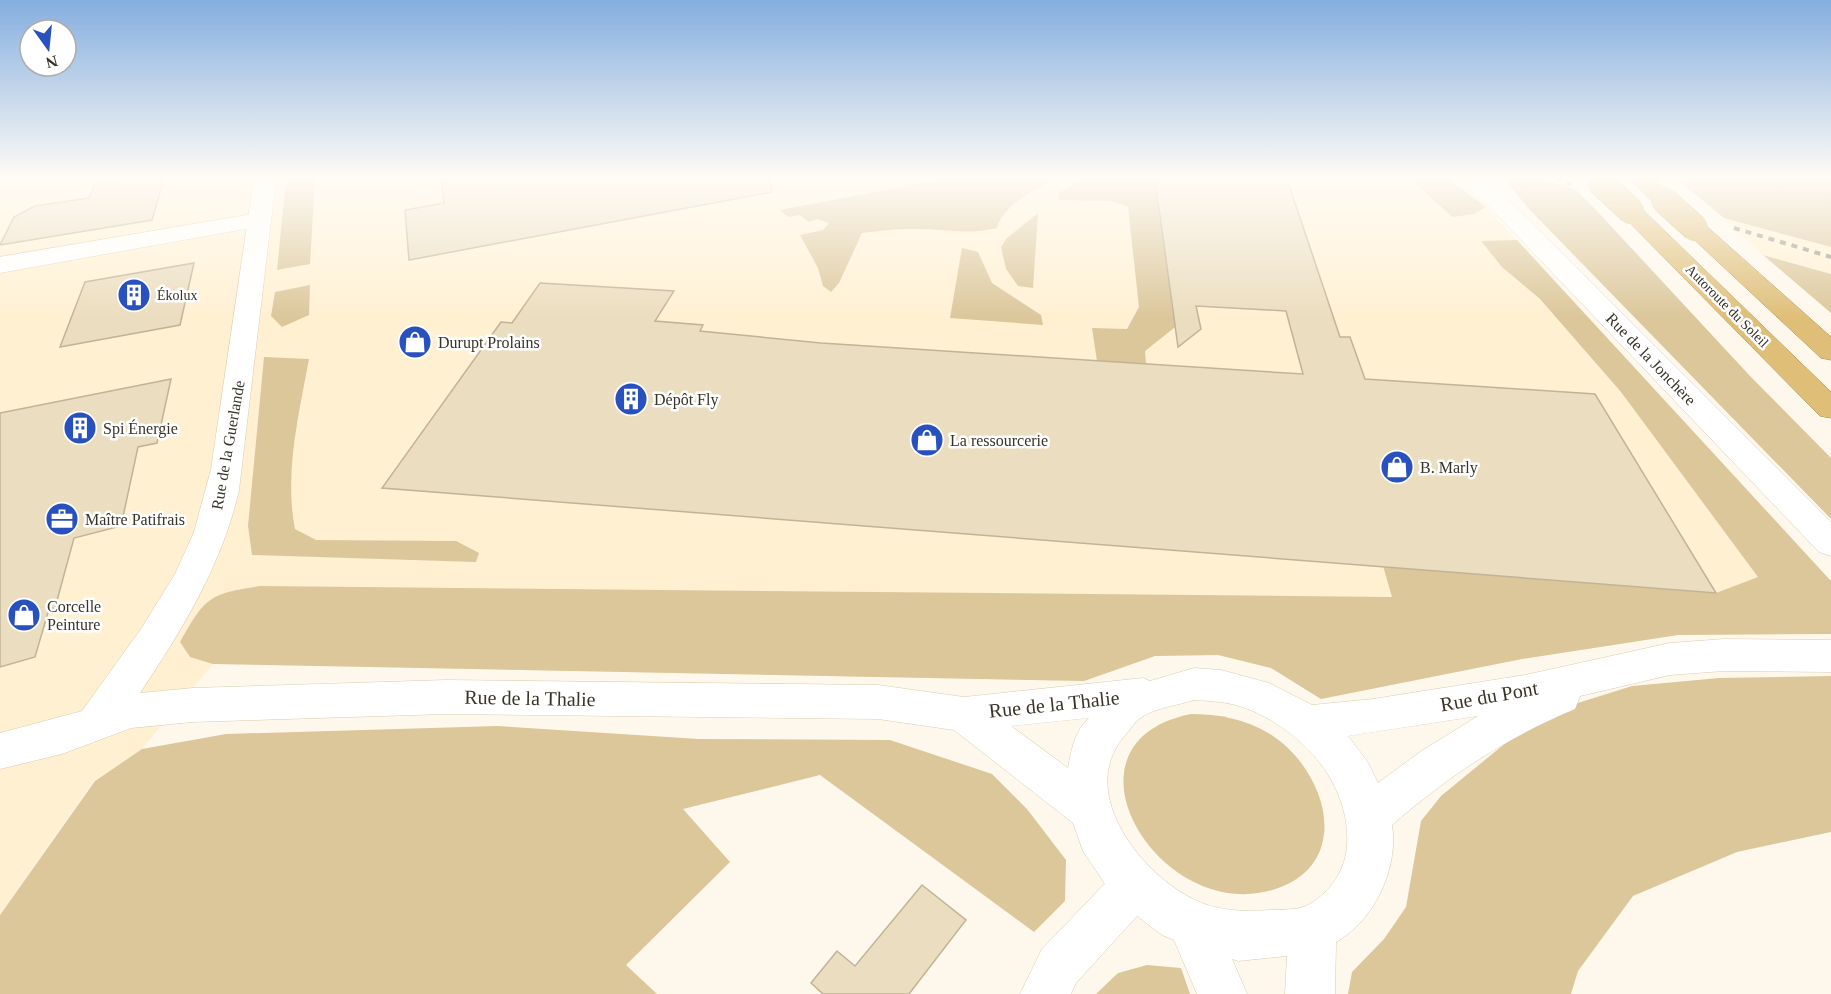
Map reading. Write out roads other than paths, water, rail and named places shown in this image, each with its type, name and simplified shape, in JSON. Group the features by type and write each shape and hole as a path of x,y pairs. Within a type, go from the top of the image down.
{"highway":[{"name":"Autoroute du Soleil","path":"1646,225 1831,409"},
{"path":"1692,225 1831,352"}],"street":[{"path":"0,264 227,225"},
{"name":"Rue de la Guerlande","path":"97,722 145,653 185,589 204,550 217,511 230,449 258,225"},
{"name":"Rue de la Jonchère","path":"1521,225 1831,543"},
{"name":"Rue du Pont","path":"1307,723 1373,716 1525,692 1670,659 1724,655 1831,656"},
{"name":"Rue du Pont","path":"1368,818 1409,782 1467,744 1546,702 1670,659"},
{"path":"1217,685 1265,698 1307,723 1340,755 1365,802 1368,818 1371,852 1364,875 1353,897 1335,915 1313,928 1286,936 1257,939 1223,935 1191,924 1160,908 1134,887 1103,849 1088,808 1086,769 1096,738 1108,720 1123,706 1143,694 1166,687 1217,685"},
{"name":"Rue de la Thalie","path":"97,722 129,711 193,705 446,697 878,702 964,714 1143,694"},
{"name":"Rue de la Thalie","path":"964,714 1088,808"},
{"path":"0,751 62,736 97,722"},
{"path":"1045,994 1059,966 1134,887"},
{"path":"1191,924 1222,994"},
{"path":"1310,994 1313,928"}],"railway":[{"path":"1734,228 1831,257"}],"place":[{"name":"Ékolux","path":"134,295"},
{"name":"Durupt Prolains","path":"415,342"},
{"name":"Dépôt Fly","path":"631,399"},
{"name":"Spi Énergie","path":"80,428"},
{"name":"La ressourcerie","path":"927,440"},
{"name":"B. Marly","path":"1397,467"},
{"name":"Maître Patifrais","path":"62,519"},
{"name":"Corcelle Peinture","path":"24,615"}]}
